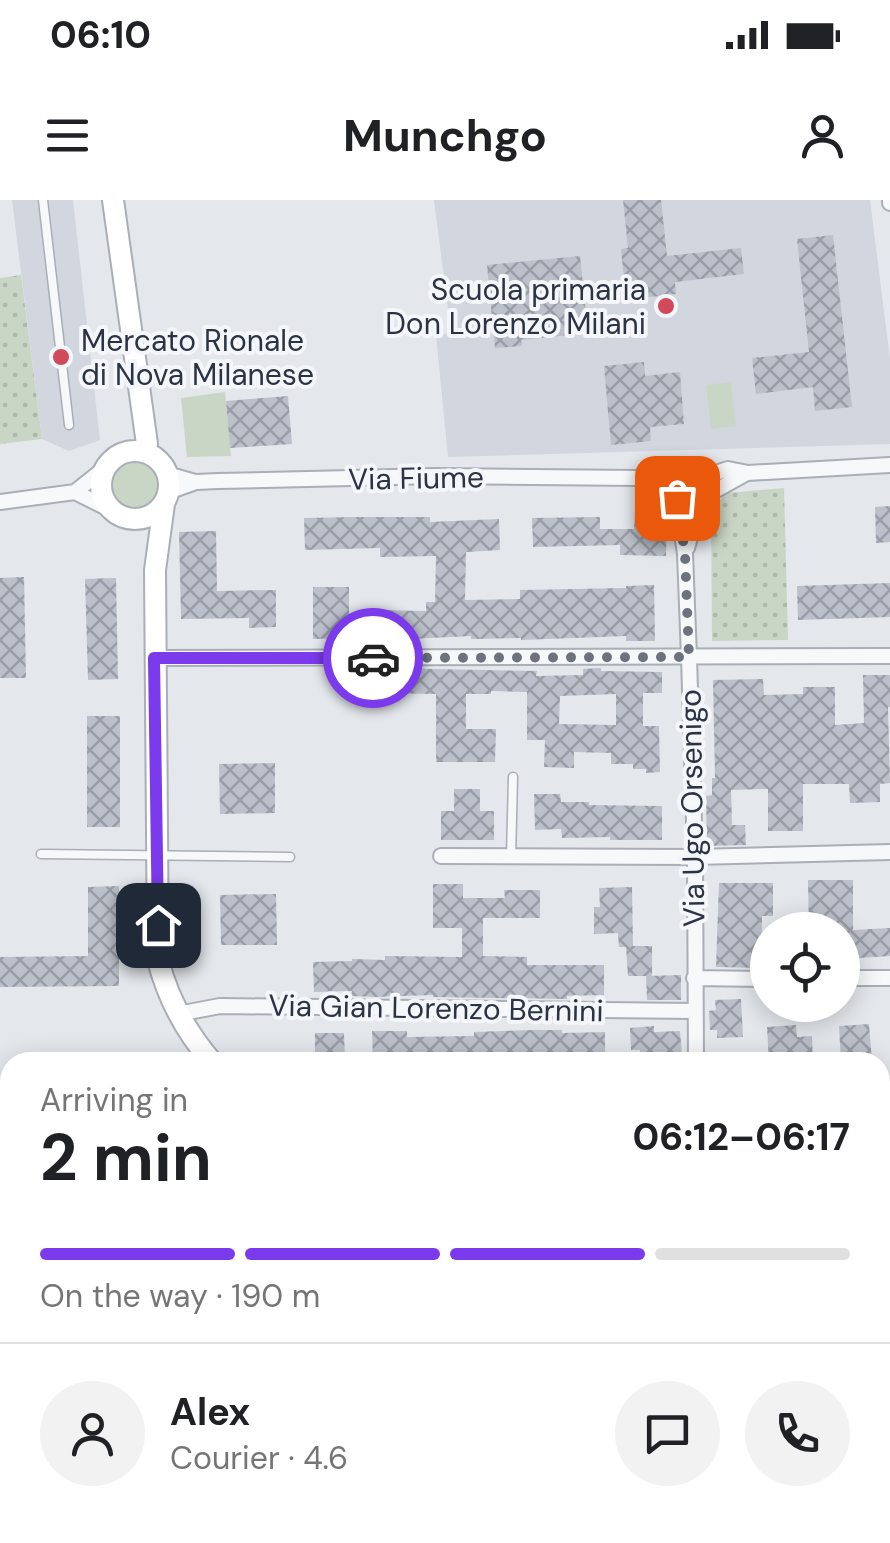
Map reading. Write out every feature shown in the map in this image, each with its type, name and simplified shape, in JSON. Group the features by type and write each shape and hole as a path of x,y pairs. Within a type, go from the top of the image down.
{"street":[{"path":"113,200 147,444 144,452"},
{"path":"0,502 75,492 122,453 144,452 160,462 166,490 155,570 158,960 178,1014 205,1052"},
{"name":"Via Fiume","path":"166,490 196,482 437,476 668,475 690,481 728,470 890,466"},
{"path":"105,468 101,489 105,502 144,530 155,570"},
{"name":"Via Fiume","path":"637,478 687,507 695,506 748,472"},
{"path":"677,498 680,484 690,481 701,488 701,499"},
{"path":"75,492 121,515 151,516 166,490"},
{"name":"Via Ugo Orsenigo","path":"677,498 685,554 689,657 696,1052"},
{"name":"Via Ugo Orsenigo","path":"685,554 701,499"},
{"path":"154,658 890,656"},
{"path":"441,856 695,857 890,852"},
{"path":"694,978 750,979"},
{"path":"860,978 890,978"},
{"name":"Via Gian Lorenzo Bernini","path":"178,1014 220,1006 695,1011"}],"lane":[{"path":"43,200 69,425"},
{"path":"512,856 513,777"},
{"path":"41,854 290,857"}],"shaded area":[{"name":"Mercato Rionale di Nova Milanese","path":"12,200 73,200 100,440 69,451 42,439"},
{"name":"Scuola primaria Don Lorenzo Milani","path":"434,200 870,200 890,359 890,444 448,457 436,335 451,333"}],"green space":[{"path":"21,275 42,439 0,444 0,278"},
{"path":"731,382 736,426 711,429 706,385"},
{"path":"225,392 231,456 187,457 181,398"},
{"path":"135,463 152,470 159,487 152,504 135,511 118,504 111,487 118,470"},
{"path":"784,488 788,640 712,641 711,509 727,493"}],"building":[{"path":"623,200 661,200 667,256 741,248 744,274 675,282 676,294 626,300 621,249 628,248"},
{"path":"833,235 852,407 815,411 813,387 756,394 752,358 809,352 797,239"},
{"path":"580,256 588,333 521,340 522,346 495,348 487,265"},
{"path":"644,362 645,376 680,372 684,424 650,427 651,441 611,445 604,366"},
{"path":"288,396 292,444 230,448 226,401"},
{"path":"890,506 890,542 876,543 875,507"},
{"path":"635,511 667,512 666,556 620,555 620,545 533,547 532,518 600,517 600,529 634,529"},
{"path":"430,517 430,522 499,519 500,550 466,552 465,600 520,599 520,590 654,585 655,641 626,641 626,636 521,640 471,636 410,639 410,647 380,647 376,642 376,610 426,611 426,602 435,602 436,556 380,557 380,548 305,550 304,518"},
{"path":"216,531 217,591 276,590 276,627 249,628 249,618 181,619 179,532"},
{"path":"24,577 26,678 0,678 0,578"},
{"path":"116,578 118,679 88,680 85,579"},
{"path":"890,583 890,617 798,620 797,586"},
{"path":"313,587 349,587 349,638 313,639"},
{"path":"380,668 537,671 536,676 583,675 583,669 601,668 662,672 662,693 643,693 643,726 659,726 660,772 646,773 646,769 633,769 633,764 611,764 611,753 574,752 574,768 544,767 545,740 527,740 527,692 466,694 466,729 496,729 495,762 436,762 436,694 380,693","holes":["616,694 616,725 559,724 560,696"]},
{"path":"863,675 890,675 890,783 880,784 880,802 850,803 849,784 803,784 803,831 768,831 768,789 731,790 732,825 745,825 746,845 707,846 706,796 712,795 715,778 713,680 763,679 764,695 803,694 803,687 835,687 835,725 864,723"},
{"path":"87,716 120,716 120,827 87,827"},
{"path":"275,763 275,813 220,814 219,764"},
{"path":"454,789 480,789 480,811 494,811 494,840 441,840 441,811 454,811"},
{"path":"534,794 560,794 561,802 589,805 662,806 662,840 562,838 561,829 535,830"},
{"path":"808,880 853,880 853,912 809,912"},
{"path":"719,883 773,883 773,912 750,912 750,968 716,967"},
{"path":"433,884 463,884 463,898 505,898 504,890 540,890 540,918 483,918 483,956 527,957 527,965 604,965 604,995 567,999 375,997 351,996 352,991 314,992 313,962 385,960 385,956 462,957 462,928 433,928"},
{"path":"119,886 119,986 0,987 0,957 88,956 88,887"},
{"path":"632,887 633,946 652,946 652,976 628,976 626,947 619,947 618,933 594,934 594,907 600,907 599,888"},
{"path":"276,894 277,945 221,945 220,895"},
{"path":"890,928 890,956 860,958 860,930"},
{"path":"681,975 681,1000 647,1000 646,976"},
{"path":"741,999 743,1037 717,1038 717,1030 710,1030 709,1011 716,1010 715,1000"},
{"path":"869,1024 871,1052 840,1052 839,1026"},
{"path":"796,1025 797,1037 812,1036 813,1052 768,1052 767,1027"},
{"path":"654,1026 654,1032 680,1031 682,1052 631,1050 630,1028"},
{"path":"372,1031 407,1031 407,1037 474,1036 474,1032 605,1032 605,1052 373,1052"},
{"path":"315,1033 344,1033 345,1052 315,1052"}],"way so far":[{"path":"373,658 689,657 685,554 677,498"}],"place":[{"name":"Scuola primaria Don Lorenzo Milani","path":"666,306"},
{"name":"Mercato Rionale di Nova Milanese","path":"61,357"}],"route":[{"path":"158,925 154,658 373,658"}]}
